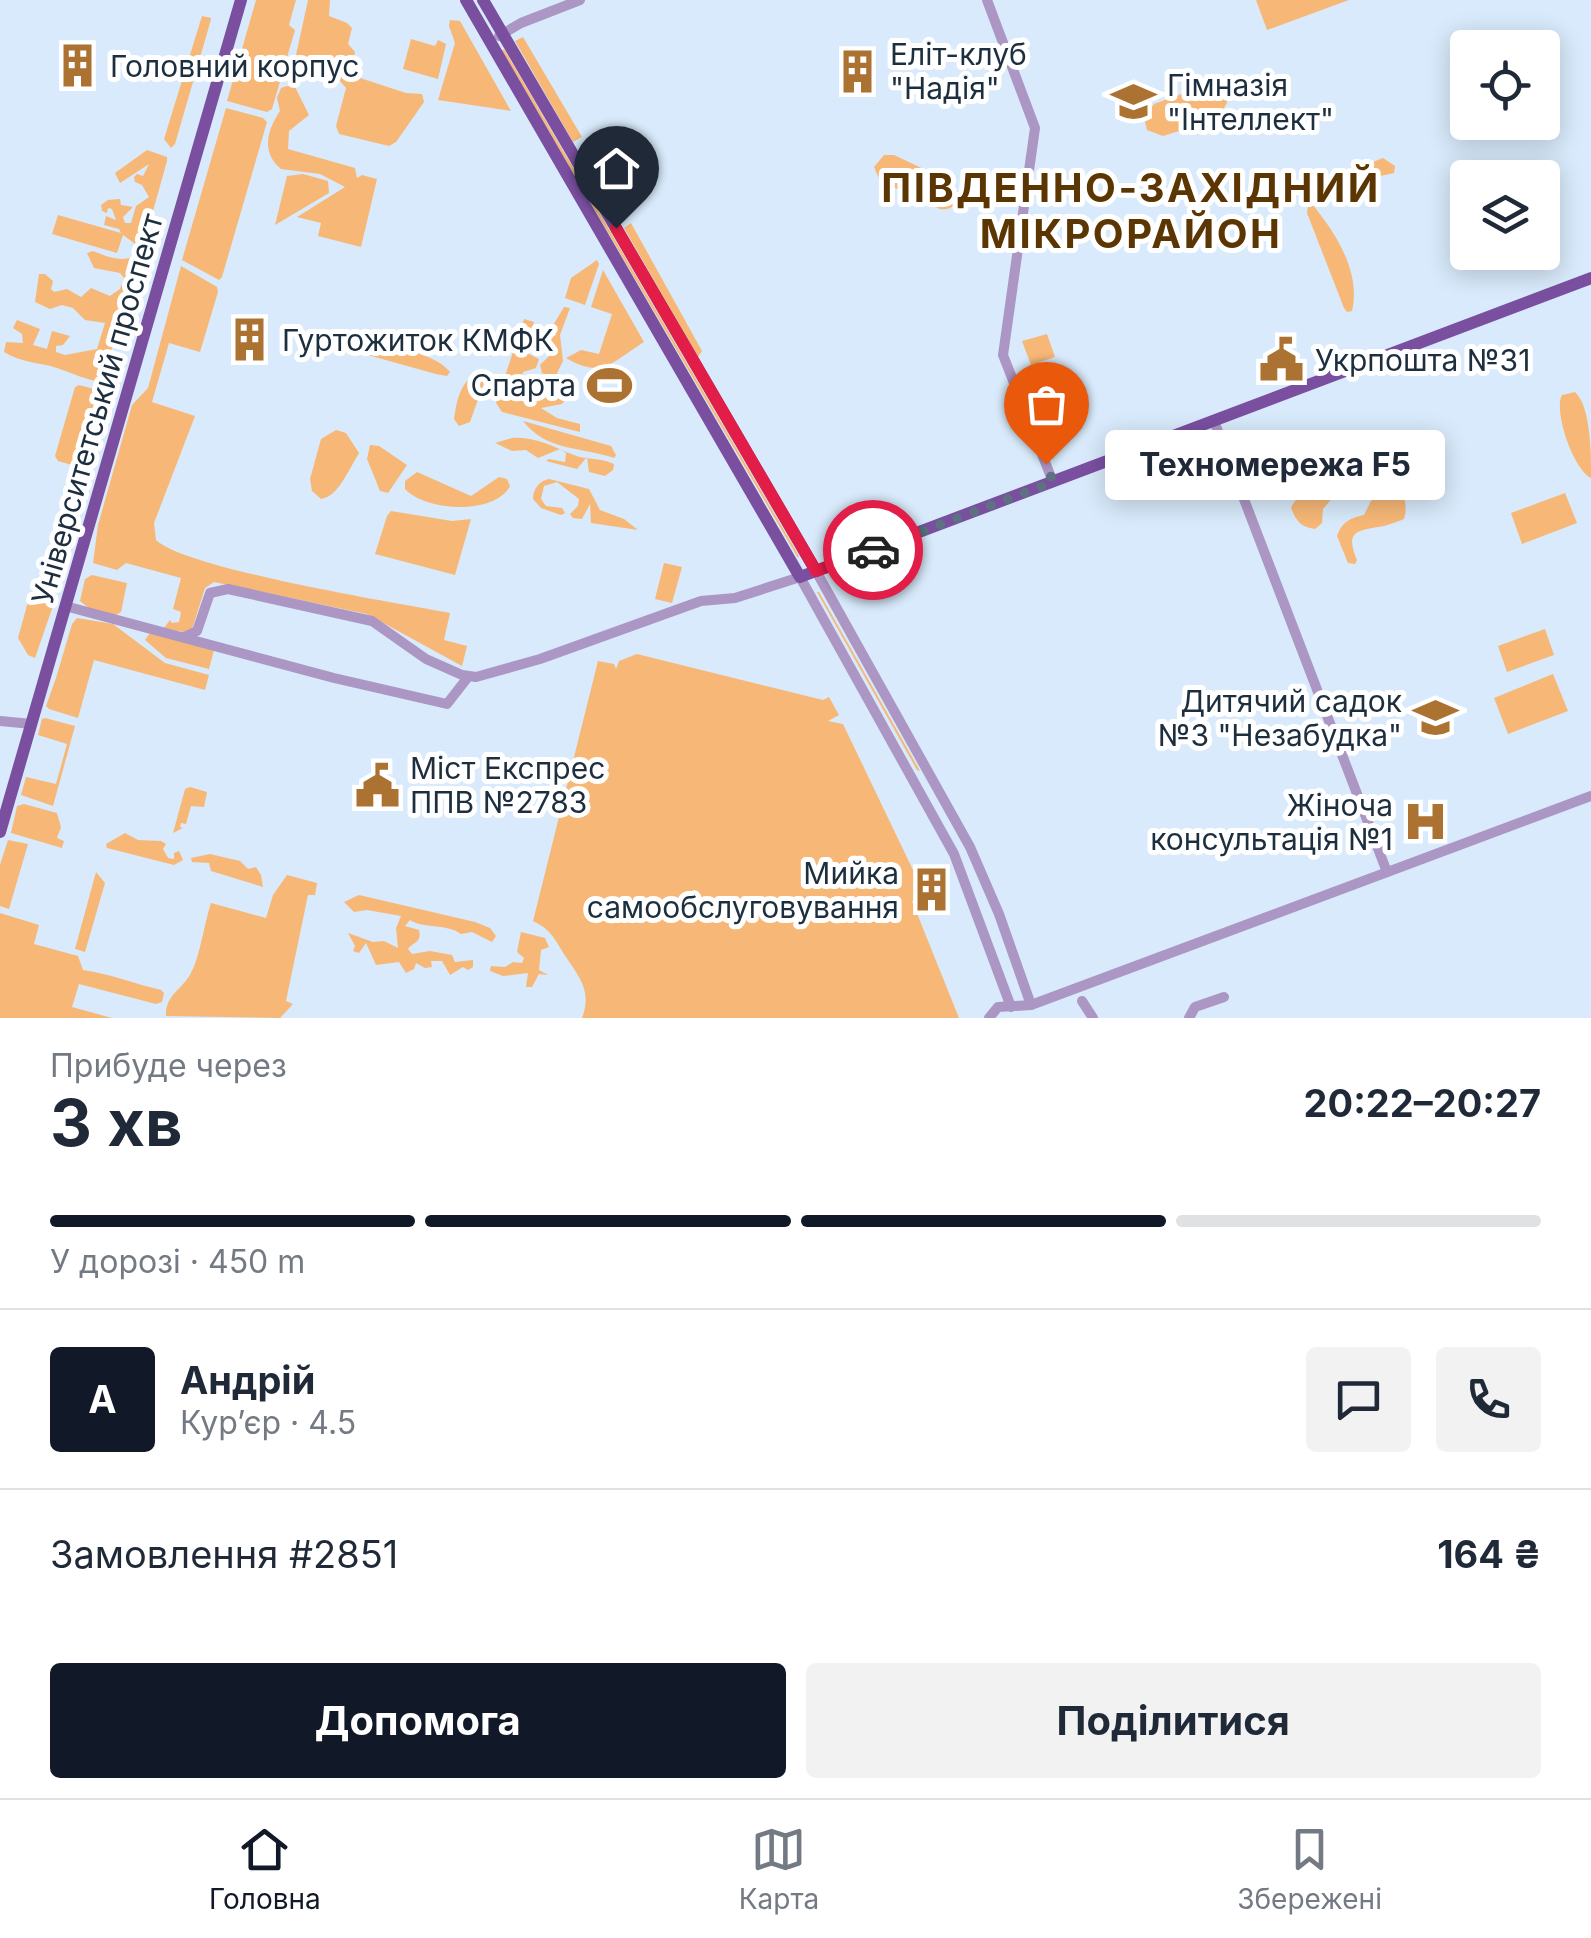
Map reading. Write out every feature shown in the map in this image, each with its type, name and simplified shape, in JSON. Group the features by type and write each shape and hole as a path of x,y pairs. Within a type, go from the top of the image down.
{"main road":[{"name":"Університетський проспект","path":"0,832 241,0"},
{"path":"466,0 496,38 816,571"},
{"path":"483,0 496,38 800,577 1591,278"}],"street":[{"path":"496,38 521,22 580,0"},
{"path":"987,0 1034,128 1004,354 1053,482"},
{"path":"1211,422 1384,873"},
{"path":"816,571 970,847 1031,1005"},
{"path":"184,637 196,631 210,593 224,588 372,621 426,659 468,677 484,677 701,601 735,598 800,577 954,854 1011,1007"},
{"path":"66,606 334,678 448,704 468,677"},
{"path":"0,721 32,724"},
{"path":"989,1018 998,1007 1031,1005 1591,796"},
{"path":"1190,1018 1195,1007 1224,997"},
{"path":"1082,1001 1094,1018"}],"shaded area":[{"path":"256,0 296,0 289,25 295,30 272,109 267,112 227,101"},
{"path":"308,0 330,0 329,16 352,28 348,44 355,52 351,75 406,93 422,94 424,102 396,142 389,146 339,134 336,126 346,88 340,81 324,79 318,71 311,71 303,80 291,78"},
{"path":"1256,0 1349,0 1267,30"},
{"path":"202,16 211,18 210,23 171,148 164,139"},
{"path":"450,20 460,21 511,111 438,100 455,43"},
{"path":"523,37 582,137 573,142 515,41"},
{"path":"411,39 435,46 438,40 446,44 438,79 403,69"},
{"path":"502,51 799,556 798,558"},
{"path":"1209,84 1219,85 1228,95 1226,104 1213,118 1163,136 1147,130 1144,118 1154,104"},
{"path":"295,87 309,115 289,131 288,149 355,168 357,178 362,175 377,179 361,247 318,236 321,223 297,217 345,187 320,174 281,169 275,162 268,148 269,133 280,111 277,98 281,88"},
{"path":"226,108 267,122 219,280 182,260"},
{"path":"147,150 167,157 167,161 125,311 103,368 106,378 102,382 90,380 4,352 6,342 23,343 22,334 13,328 17,320 40,329 33,345 47,349 52,331 70,336 63,345 56,346 56,352 65,355 97,349 105,323 85,320 73,308 62,305 50,309 35,302 39,274 53,281 54,292 67,289 81,297 91,288 110,296 120,289 124,278 120,273 94,268 87,253 130,258 135,256 134,243 123,235 117,253 52,234 58,215 121,233 104,225 106,216 116,220 112,209 108,208 107,213 101,205 120,199 121,205 133,207 123,217 125,223 131,223 136,206 149,197 134,177 143,176 149,164 120,183 115,173"},
{"path":"884,155 894,155 951,182 958,193 955,203 951,208 940,209 880,181 874,167"},
{"path":"1383,158 1395,166 1394,173 1343,183 1326,199 1313,191 1315,185"},
{"path":"303,174 328,181 329,193 275,225 287,176"},
{"path":"1308,205 1313,205 1322,216 1350,268 1352,311 1344,308 1307,213"},
{"path":"631,223 702,351 698,357 624,228"},
{"path":"597,260 585,305 565,298 571,278"},
{"path":"181,266 217,287 218,292 200,352 169,343 152,402 195,416 154,523 156,540 175,551 248,573 450,613 444,640 467,646 462,666 367,614 214,582 205,588 192,629 183,632 164,628 170,620 179,622 181,612 173,609 181,578 126,563 117,570 93,563 98,525 132,405 148,388"},
{"path":"603,270 644,342 598,368 566,358 581,350 599,354 612,314 591,307"},
{"path":"564,307 570,308 560,335 563,361 557,373 567,383 567,398 562,404 541,408 557,418 580,424 580,432 502,412 496,403 524,319 534,322 525,352 539,359 536,368 523,372 518,393 523,402 533,406 534,397 550,398 552,377 542,373 540,365 553,352 548,339 556,335 552,327"},
{"path":"1047,334 1055,357 1031,365 1022,341"},
{"path":"356,339 431,358 450,372 447,376 436,374 346,349 347,341"},
{"path":"476,375 484,383 470,422 459,426 454,419 460,394 466,382"},
{"path":"75,387 94,389 97,394 78,459 72,465 58,461 55,456"},
{"path":"1575,392 1587,419 1591,478 1572,453 1560,414 1562,395"},
{"path":"523,421 611,446 616,455 614,458 553,443"},
{"path":"336,430 346,433 359,453 338,488 321,499 312,491 310,479 321,439"},
{"path":"512,438 536,440 560,449 538,458 526,450 512,451 495,443"},
{"path":"370,445 379,446 407,465 388,493 380,491 367,459"},
{"path":"561,449 586,458 577,469 546,461 565,462 566,453"},
{"path":"587,458 614,464 613,470 605,476 589,472"},
{"path":"1383,463 1401,488 1404,519 1354,535 1352,544 1357,560 1355,564 1348,563 1337,536 1347,521 1364,515 1372,499 1367,490 1352,493 1345,489 1345,480"},
{"path":"417,472 471,496 499,477 507,479 510,486 490,502 443,506 405,489 405,481"},
{"path":"549,479 589,489 600,510 624,519 638,530 591,523 590,504 582,519 573,518 570,514 579,499 557,482 544,486 541,499 546,506 562,508 565,513 541,508 533,499 534,492"},
{"path":"1332,485 1335,495 1323,509 1322,523 1315,529 1300,523 1291,508 1294,502 1308,492"},
{"path":"1565,493 1577,523 1522,544 1511,513"},
{"path":"391,511 452,521 471,519 455,575 375,554"},
{"path":"664,563 682,567 672,603 655,599"},
{"path":"92,575 127,583 121,612 116,615 90,609 80,601 85,579"},
{"path":"35,591 45,591 54,603 35,658 28,655 18,638 29,598"},
{"path":"819,592 920,771 917,770"},
{"path":"77,618 113,624 165,663 209,675 205,690 94,660 78,718 49,709 46,706"},
{"path":"1545,629 1554,655 1507,672 1498,646"},
{"path":"150,633 214,650 209,669 166,658 145,640"},
{"path":"637,654 823,700 829,697 839,715 828,721 843,724 925,895 912,901 959,1018 582,1018 586,1000 580,979 553,936 533,921 598,661 614,664 616,669 619,661"},
{"path":"1553,674 1568,711 1508,734 1494,698"},
{"path":"45,718 75,726 53,806 21,795 26,777 56,784 67,744 38,735"},
{"path":"185,789 207,792 204,807 191,806 186,824 181,823 183,828 173,833"},
{"path":"24,804 57,813 61,827 57,838 64,841 62,848 11,833 17,806"},
{"path":"125,833 138,840 161,841 166,844 163,849 168,858 174,859 174,853 179,851 183,860 174,865 107,848 106,844"},
{"path":"8,840 28,844 9,909 0,906 0,865"},
{"path":"210,854 240,861 248,869 256,867 263,887 211,871 209,863 192,862 191,858"},
{"path":"96,872 105,883 85,952 75,949"},
{"path":"287,875 317,883 315,895 308,895 286,1001 293,1004 280,1018 166,1016 171,998 193,968 211,903 266,918 273,895"},
{"path":"359,895 475,922 490,928 496,936 492,942 472,932 461,934 410,920 405,926 419,930 420,934 408,949 412,954 430,951 452,955 455,962 473,960 473,967 463,967 450,975 442,961 431,961 432,967 425,968 416,963 406,973 399,962 376,965 366,943 359,953 353,951 355,946 348,933 398,948 396,928 401,916 367,910 354,912 344,902"},
{"path":"0,913 39,925 34,944 78,956 83,970 161,990 162,1002 156,1004 79,984 72,1007 112,1018 0,1018"},
{"path":"521,932 545,938 549,947 541,950 539,970 548,975 539,974 532,987 526,987 528,973 503,976 490,971 491,966 522,963 524,958 517,952"}],"way so far":[{"path":"873,550 1053,482 1046,464"}],"place":[{"name":"Головний корпус","path":"77,66"},
{"name":"Еліт-клуб \"Надія\"","path":"857,71"},
{"name":"Гімназія \"Інтеллект\"","path":"1134,102"},
{"name":"Гуртожиток КМФК","path":"249,340"},
{"name":"Укрпошта №31","path":"1282,360"},
{"name":"Спарта","path":"609,385"},
{"name":"Техномережа F5","path":"1046,464"},
{"name":"Дитячий садок №3 \"Незабудка\"","path":"1435,718"},
{"name":"Міст Експрес ППВ №2783","path":"377,785"},
{"name":"Жіноча консультація №1","path":"1426,822"},
{"name":"Мийка самообслуговування","path":"932,890"}],"district":[{"name":"ПІВДЕННО-ЗАХІДНИЙ МІКРОРАЙОН","path":"1131,210"}],"route":[{"path":"616,228 816,571 873,550"}]}
